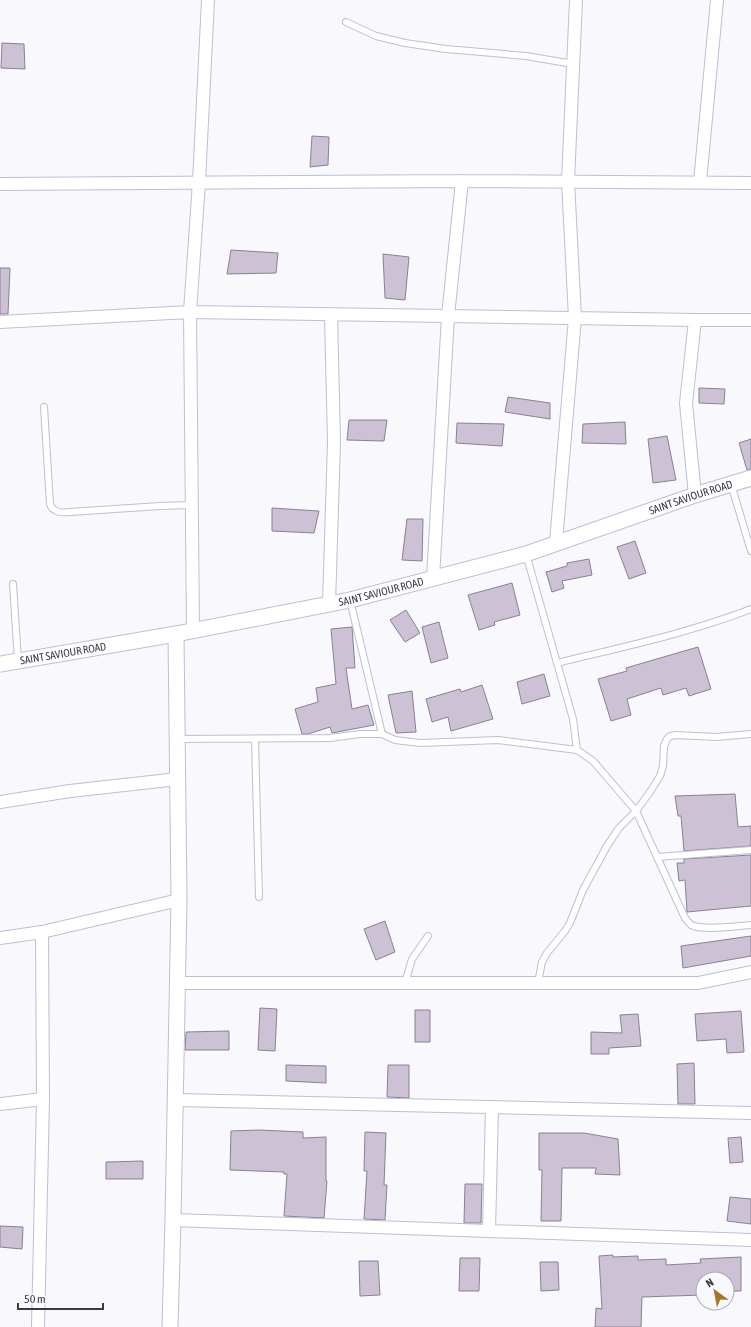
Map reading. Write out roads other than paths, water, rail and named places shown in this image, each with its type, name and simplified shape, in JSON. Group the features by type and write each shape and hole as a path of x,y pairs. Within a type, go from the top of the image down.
{"street":[{"path":"193,630 190,312 199,182 208,0"},
{"path":"556,542 575,318 568,181 576,0"},
{"path":"700,182 716,0"},
{"path":"433,578 448,316 462,181"},
{"path":"0,184 462,181 751,183"},
{"path":"0,322 190,312 751,320"},
{"path":"328,604 334,442 331,314"},
{"path":"695,320 686,403 696,495"},
{"name":"SAINT SAVIOUR ROAD","path":"0,664 176,634 350,600 526,554 556,542 751,478"},
{"path":"170,1327 174,1220 179,900 176,634"},
{"path":"0,802 70,791 178,779"},
{"path":"0,938 42,932 179,900"},
{"path":"38,1327 42,1205 42,932"},
{"path":"177,983 698,983 751,972"},
{"path":"0,1104 43,1099"},
{"path":"176,1100 751,1113"},
{"path":"489,1231 492,1107"},
{"path":"174,1220 751,1240"}],"lane":[{"path":"346,22 376,36 446,50 526,56 573,64"},
{"path":"44,407 50,504 51,508 55,511 60,513 192,505"},
{"path":"731,484 751,551"},
{"path":"526,554 573,719 577,750"},
{"path":"13,584 18,661"},
{"path":"350,600 382,734"},
{"path":"557,664 662,637 731,617 751,609"},
{"path":"177,739 330,738 360,734 382,734 395,740 420,743 498,740 577,750 593,761 636,811 685,918 690,924 700,927 717,928 751,925"},
{"path":"538,983 544,958 570,923 583,890 607,846 620,828 636,811 660,776 663,766 664,746 667,739 670,736 676,735 716,737 751,734"},
{"path":"255,739 259,897"},
{"path":"657,857 751,850"},
{"path":"405,983 412,959 428,936"}]}
